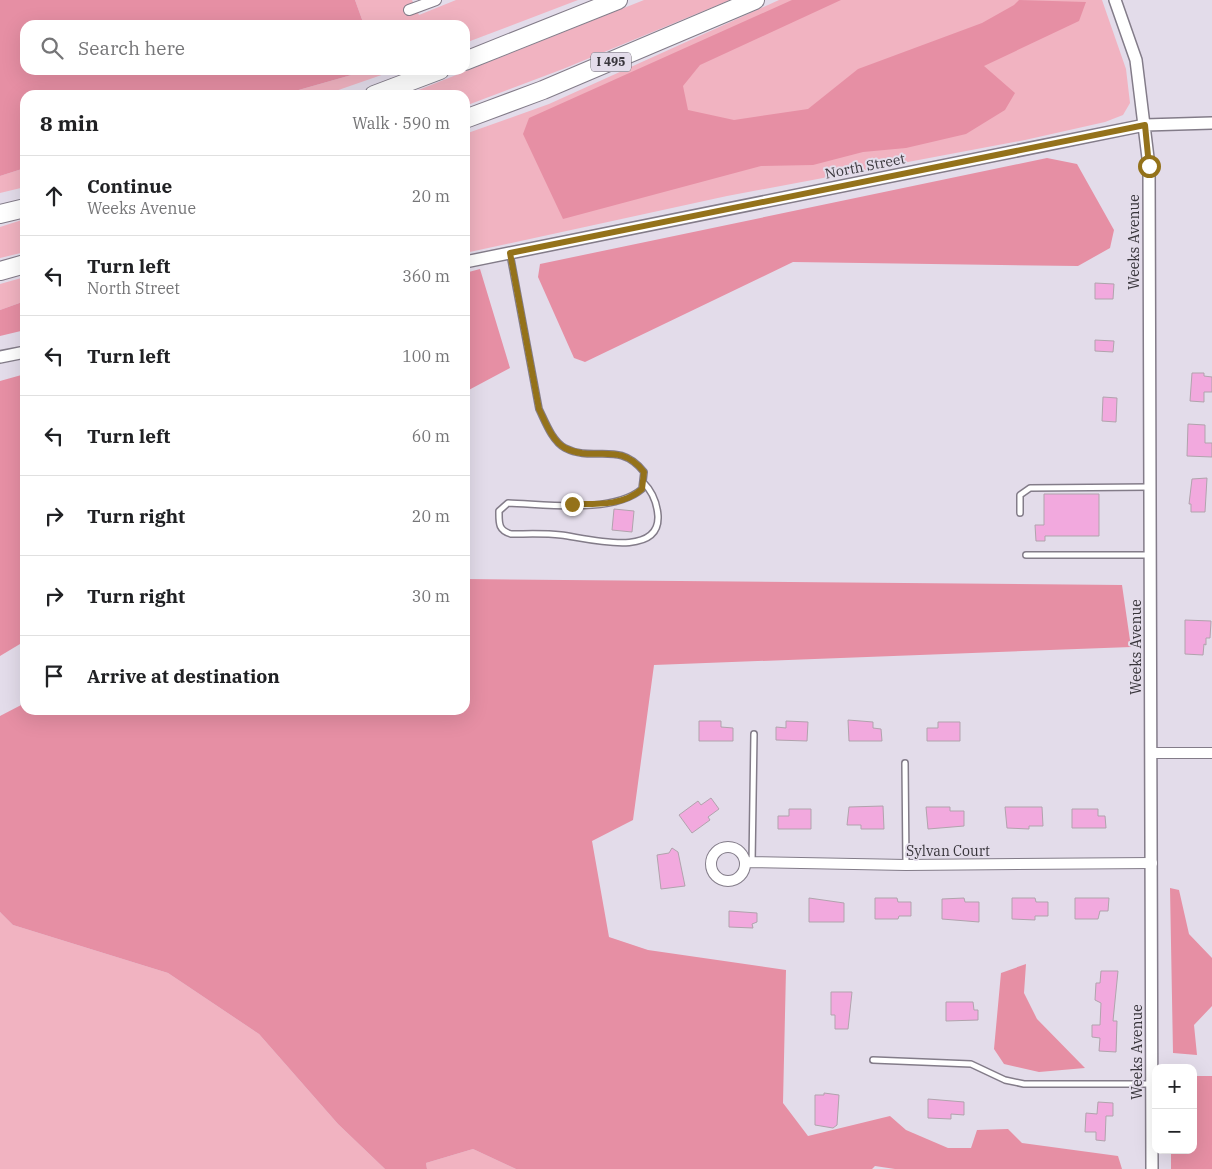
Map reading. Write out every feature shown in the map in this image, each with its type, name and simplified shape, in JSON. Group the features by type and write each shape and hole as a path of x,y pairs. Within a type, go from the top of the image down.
{"highway":[{"path":"470,59 618,0"},
{"name":"I 495","path":"470,117 626,56 756,0"},
{"path":"387,90 427,75"},
{"path":"0,214 20,209"},
{"path":"0,271 20,265"}],"street":[{"path":"409,10 436,0"},
{"path":"1115,0 1136,60 1145,125"},
{"name":"North Street","path":"470,261 1145,125 1212,123"},
{"name":"Weeks Avenue","path":"1145,125 1149,166 1152,1064"},
{"path":"0,358 20,353"},
{"path":"1151,753 1212,752"},
{"name":"Sylvan Court","path":"748,863 906,865 1152,863"},
{"name":"Weeks Avenue","path":"1152,1109 1152,1169"}],"lane":[{"path":"510,253 539,409 551,432 564,448 584,453 626,456 635,460 644,472 642,489 633,498 611,504 508,503 499,511 500,528 503,532 511,534 558,535 615,543 639,541 652,536 658,526 657,505 651,490 643,482"},
{"path":"1020,513 1020,496 1030,488 1150,487"},
{"path":"1026,555 1150,555"},
{"path":"748,863 754,734"},
{"path":"905,763 906,865"},
{"path":"873,1060 971,1064 1005,1080 1024,1084 1152,1084"}],"shaded area":[{"path":"0,0 355,0 362,20 20,20 20,75 351,75 299,90 20,90 20,170 0,176"},
{"path":"355,0 412,0 419,15 456,0 578,0 470,41 470,20 362,20"},
{"path":"644,0 730,0 563,69 470,104 470,90 419,90 456,75 470,75 470,69"},
{"path":"779,0 1102,0 1126,69 1130,103 1123,115 1105,122 1025,140 727,196 470,252 470,132 549,104"},
{"path":"792,0 841,0 700,65 683,86 688,110 734,120 808,109 858,69 982,23 1014,5 1019,0 1086,2 1079,21 984,66 1015,93 1005,110 966,134 906,148 863,152 813,165 761,166 563,219 523,134 529,118"},
{"path":"351,75 382,75 338,90 299,90"},
{"path":"1047,158 1077,164 1114,230 1110,248 1078,266 793,262 585,362 574,358 538,277 540,264"},
{"path":"20,170 20,188 0,193 0,176"},
{"path":"20,221 20,253 0,258 0,227"},
{"path":"480,269 510,368 470,389 470,272"},
{"path":"20,278 20,303 0,310 0,284"},
{"path":"20,303 20,331 0,336 0,310"},
{"path":"20,375 20,644 0,656 0,381"},
{"path":"470,579 1122,585 1131,647 654,665 633,820 592,841 609,937 648,950 786,970 783,1103 808,1136 890,1116 906,1130 948,1148 971,1148 977,1130 1008,1129 1022,1143 1118,1156 1122,1169 895,1169 875,1166 872,1169 516,1169 473,1149 426,1163 427,1169 385,1169 338,1124 259,1034 168,973 13,925 0,912 0,716 20,706 20,715 470,715"},
{"path":"1170,888 1179,890 1189,934 1212,958 1212,1006 1194,1025 1197,1055 1173,1053"},
{"path":"0,912 13,925 168,973 259,1034 338,1124 385,1169 0,1169"},
{"path":"1026,964 1024,993 1037,1019 1085,1068 1039,1072 1004,1064 994,1049 1001,973"},
{"path":"1197,1076 1212,1076 1212,1169 1171,1169 1171,1154 1197,1154"},
{"path":"473,1149 516,1169 427,1169 426,1163"}],"building":[{"path":"1095,283 1114,284 1113,299 1095,299"},
{"path":"1095,340 1114,341 1113,352 1095,351"},
{"path":"1192,373 1204,373 1204,376 1212,377 1212,392 1204,392 1204,402 1190,401"},
{"path":"1103,397 1117,398 1116,422 1102,421"},
{"path":"1188,424 1205,425 1205,443 1212,443 1212,457 1187,456"},
{"path":"1207,478 1205,512 1191,512 1191,504 1189,504 1192,479"},
{"path":"1044,494 1099,494 1099,536 1045,536 1045,541 1036,541 1035,525 1044,525"},
{"path":"614,509 634,511 632,532 612,530"},
{"path":"1185,620 1211,621 1210,638 1206,638 1203,655 1185,654"},
{"path":"848,720 873,722 873,728 881,729 882,741 849,741"},
{"path":"699,721 721,721 721,727 733,728 733,741 699,741"},
{"path":"786,721 808,722 807,741 776,740 776,727 786,728"},
{"path":"938,722 960,722 960,741 927,741 927,728 938,728"},
{"path":"711,798 719,809 708,817 710,820 692,833 679,815 698,801 701,805"},
{"path":"883,806 884,829 861,829 861,825 847,825 849,807"},
{"path":"926,807 950,807 950,811 964,811 964,826 928,829"},
{"path":"1005,807 1042,807 1043,826 1029,826 1029,829 1007,828"},
{"path":"789,809 811,809 811,829 778,829 778,816 789,816"},
{"path":"1072,809 1098,809 1098,816 1105,816 1106,828 1072,828"},
{"path":"672,848 678,852 685,886 661,889 657,855 669,853"},
{"path":"809,898 844,903 844,922 809,922"},
{"path":"875,898 897,898 898,902 911,902 911,916 899,916 898,919 875,919"},
{"path":"964,898 965,902 979,902 979,922 942,919 942,899"},
{"path":"1012,898 1035,898 1036,902 1048,902 1048,916 1035,916 1035,920 1012,919"},
{"path":"1075,898 1109,898 1108,911 1100,911 1098,919 1075,919"},
{"path":"729,911 757,913 757,922 752,924 753,928 729,927"},
{"path":"1101,971 1118,971 1113,1021 1117,1021 1116,1052 1099,1051 1100,1038 1092,1037 1092,1025 1100,1025 1101,1003 1095,1000 1096,983 1100,983"},
{"path":"831,992 852,992 848,1029 835,1029 835,1015 831,1015"},
{"path":"946,1002 973,1002 974,1010 978,1010 978,1020 946,1021"},
{"path":"824,1093 839,1095 837,1125 833,1128 815,1125 815,1095 824,1095"},
{"path":"928,1099 964,1102 964,1115 951,1114 951,1119 928,1118"},
{"path":"1098,1102 1113,1103 1113,1116 1106,1116 1105,1141 1096,1140 1096,1132 1085,1132 1086,1113 1097,1114"}],"route":[{"path":"572,504 611,504 633,498 642,489 644,472 635,460 626,456 584,453 564,448 551,432 539,409 510,253 1145,125 1149,166"}]}
